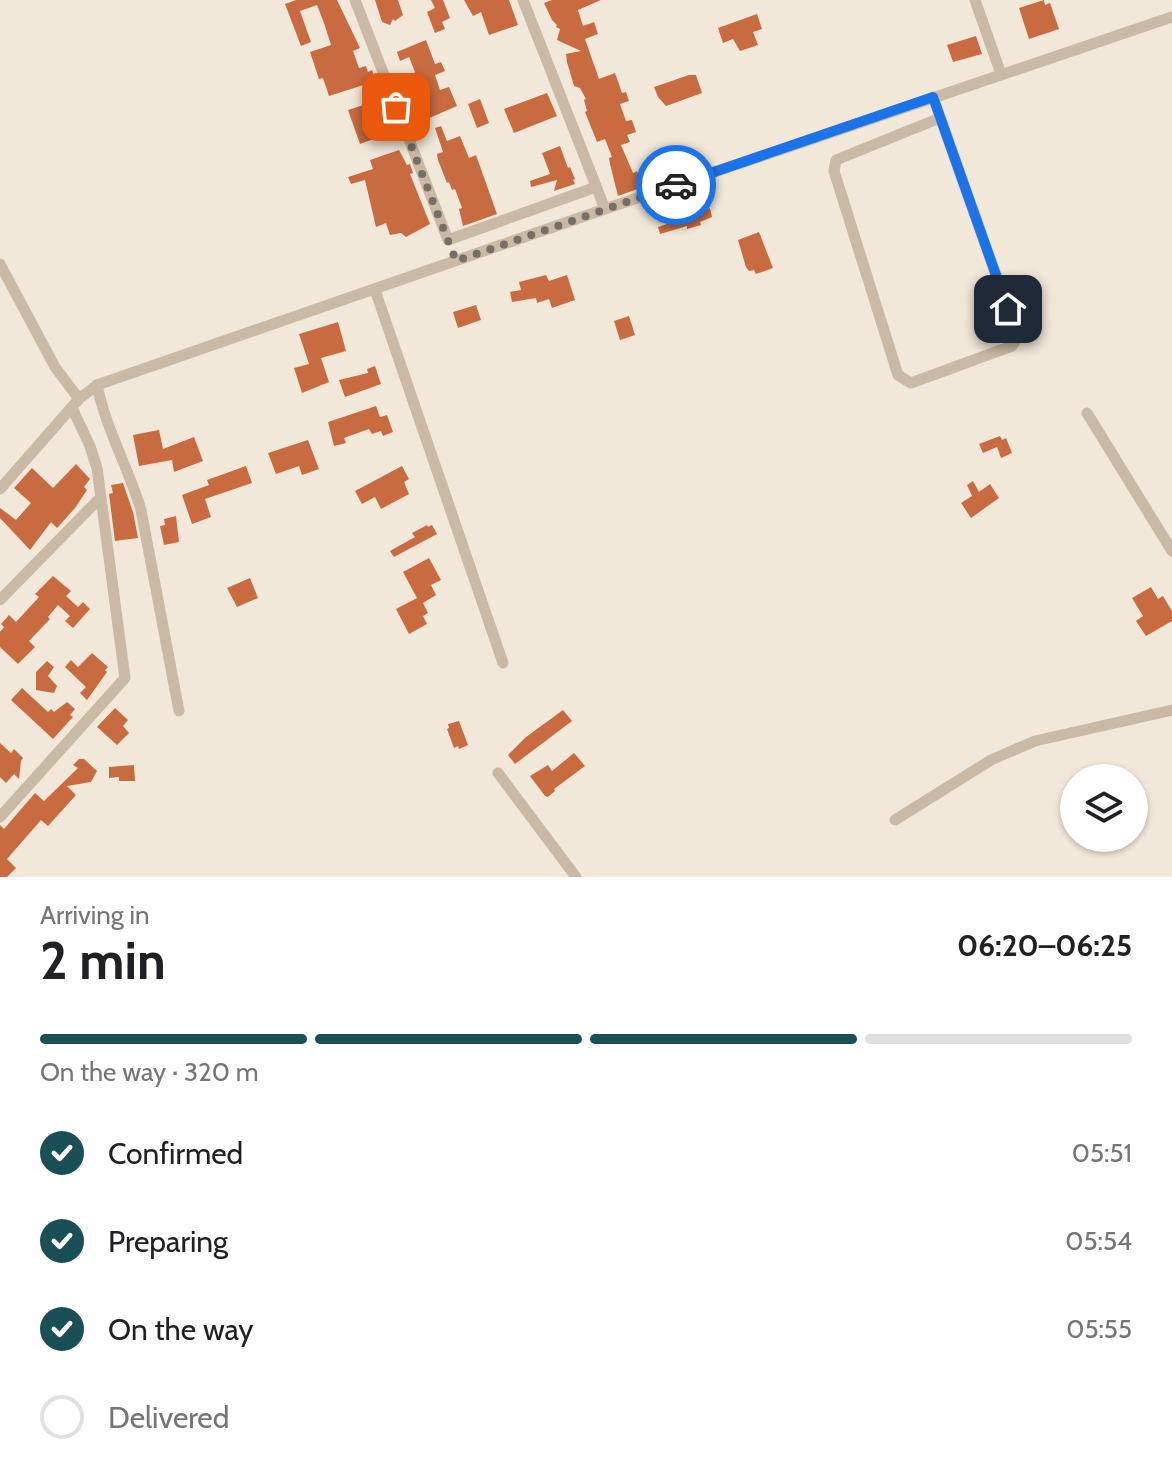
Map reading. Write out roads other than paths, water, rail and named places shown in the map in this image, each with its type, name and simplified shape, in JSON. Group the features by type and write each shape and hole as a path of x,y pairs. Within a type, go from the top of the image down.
{"street":[{"path":"355,0 456,261"},
{"path":"523,0 605,209"},
{"path":"975,0 1001,74"},
{"path":"0,489 97,385 1172,17"},
{"path":"933,97 1018,337 1012,346 911,383 898,375 834,171 836,160 940,118"},
{"path":"448,240 596,187"},
{"path":"0,264 76,404 94,456 125,678 0,817"},
{"path":"375,290 503,663"},
{"path":"97,385 115,446 141,510 179,711"},
{"path":"1087,413 1172,551"},
{"path":"0,600 100,498"},
{"path":"895,820 991,760 1035,741 1172,710"},
{"path":"498,773 576,877"}]}
